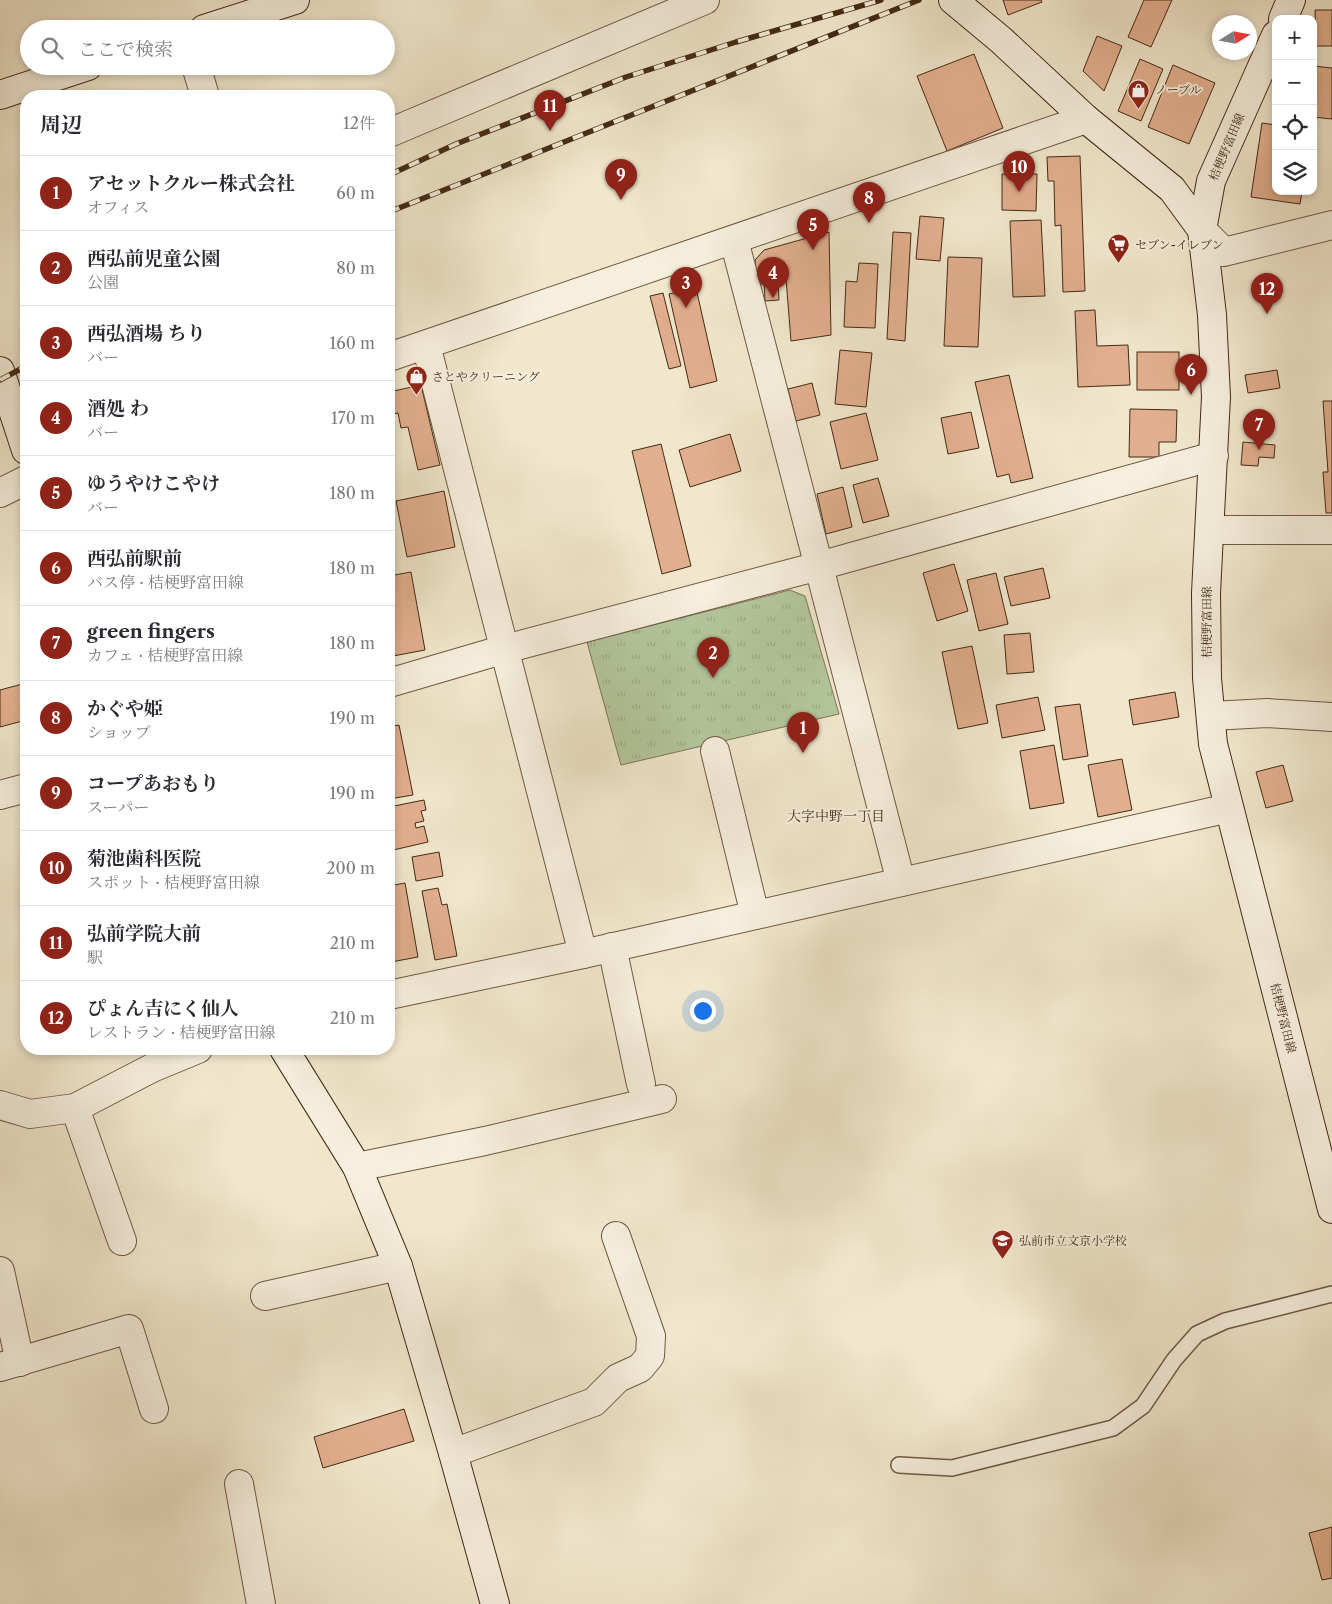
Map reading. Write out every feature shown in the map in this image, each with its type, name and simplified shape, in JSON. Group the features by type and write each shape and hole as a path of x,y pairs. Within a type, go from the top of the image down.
{"street":[{"path":"232,20 295,0"},
{"path":"395,130 705,0"},
{"path":"954,0 1001,40 1086,119 1172,189 1202,230 1224,252 1332,225"},
{"path":"1285,15 1292,0"},
{"name":"桔梗野富田線","path":"1272,45 1211,181 1202,230 1212,315 1215,388 1214,456 1206,592 1207,678 1213,744 1332,1209"},
{"path":"0,95 61,75"},
{"path":"199,75 203,90"},
{"path":"395,355 1086,119"},
{"path":"734,240 901,882"},
{"path":"426,345 583,954"},
{"path":"0,371 20,432"},
{"path":"395,681 505,649 819,566 1214,456"},
{"path":"0,493 20,483"},
{"path":"1210,530 1332,530"},
{"path":"1210,716 1267,713 1332,717"},
{"path":"715,751 755,915"},
{"path":"0,795 20,790"},
{"path":"395,994 583,954 1229,808"},
{"path":"357,1167 485,1141 652,1092 612,947"},
{"path":"0,1105 30,1114 75,1108 152,1068 183,1055"},
{"path":"288,1055 357,1167 398,1266 496,1604"},
{"path":"75,1108 122,1240"},
{"path":"453,1453 594,1402 618,1378 640,1368 650,1356 651,1336 616,1236"},
{"path":"264,1296 398,1266"},
{"path":"0,1271 10,1365 129,1329 154,1409"},
{"path":"239,1484 261,1604"}],"lane":[{"path":"899,1465 952,1468 1113,1428 1143,1406 1174,1360 1197,1334 1225,1321 1332,1294"}],"green space":[{"path":"790,590 805,596 839,714 621,765 587,642"}],"building":[{"path":"1003,0 1041,0 1042,2 1008,15"},
{"path":"1144,0 1172,0 1151,47 1128,37"},
{"path":"1315,10 1332,10 1332,46 1317,46 1317,15 1315,15"},
{"path":"1097,36 1122,46 1104,91 1083,71"},
{"path":"974,54 1003,128 947,151 917,76"},
{"path":"1140,59 1163,69 1141,121 1118,111"},
{"path":"1173,65 1215,83 1189,144 1148,127"},
{"path":"1317,66 1332,68 1332,119 1317,117"},
{"path":"1262,123 1272,124 1272,195 1301,195 1300,204 1251,197"},
{"path":"1080,156 1085,291 1063,292 1061,225 1055,226 1054,181 1048,181 1047,157"},
{"path":"1002,174 1037,174 1036,211 1002,210"},
{"path":"920,216 944,218 940,261 916,259"},
{"path":"1041,220 1045,296 1013,297 1010,221"},
{"path":"829,232 831,335 791,341 786,279 778,280 779,300 765,301 764,280 756,281 755,260 764,250"},
{"path":"893,232 911,233 905,341 887,339"},
{"path":"948,257 982,258 978,347 944,346"},
{"path":"859,263 878,264 875,328 844,327 846,281 857,282"},
{"path":"696,288 717,381 690,388 669,294"},
{"path":"663,293 681,366 669,369 650,296"},
{"path":"1095,310 1097,346 1128,345 1130,385 1078,387 1075,311"},
{"path":"840,350 872,353 866,407 835,404"},
{"path":"1137,352 1179,352 1179,390 1137,390"},
{"path":"1277,370 1280,388 1248,393 1245,375"},
{"path":"1009,375 1033,478 1011,483 1009,474 997,477 975,382"},
{"path":"812,383 820,415 796,421 788,389"},
{"path":"421,385 440,465 418,470 408,427 401,428 398,413 395,414 395,391"},
{"path":"1323,401 1332,401 1332,513 1326,513 1323,472 1328,472"},
{"path":"1130,409 1177,410 1176,442 1159,442 1159,457 1129,457"},
{"path":"971,412 979,448 948,454 941,418"},
{"path":"866,413 878,460 841,469 830,422"},
{"path":"730,434 741,471 690,487 679,450"},
{"path":"1243,442 1275,445 1274,458 1259,457 1258,466 1241,465"},
{"path":"661,444 691,566 662,574 632,451"},
{"path":"878,478 889,516 863,523 853,485"},
{"path":"843,487 852,527 826,534 817,494"},
{"path":"444,491 455,547 407,557 396,501"},
{"path":"954,564 968,611 937,621 923,573"},
{"path":"1043,568 1050,598 1011,606 1004,577"},
{"path":"411,572 425,650 395,656 395,575"},
{"path":"996,573 1008,624 979,631 967,580"},
{"path":"1030,633 1034,672 1007,674 1004,635"},
{"path":"972,646 988,723 958,729 942,652"},
{"path":"20,685 20,722 0,727 0,690"},
{"path":"1175,692 1179,717 1133,725 1129,700"},
{"path":"1038,697 1045,730 1002,738 996,705"},
{"path":"1080,704 1088,756 1063,760 1055,707"},
{"path":"399,725 413,795 395,798 395,726"},
{"path":"1054,745 1064,803 1030,809 1020,751"},
{"path":"1122,759 1132,810 1098,817 1088,765"},
{"path":"1283,765 1293,801 1266,808 1256,772"},
{"path":"424,800 426,810 421,811 424,821 415,823 416,828 424,826 428,842 395,850 395,806"},
{"path":"439,852 443,876 416,881 412,857"},
{"path":"405,883 418,957 395,961 395,885"},
{"path":"438,888 442,905 447,904 457,956 435,960 422,891"},
{"path":"404,1409 414,1441 323,1468 314,1437"},
{"path":"1332,1527 1332,1578 1322,1580 1309,1533"}],"railway":[{"path":"395,172 456,144 626,77 736,42 881,0"},
{"path":"395,210 919,0"},
{"path":"0,380 20,369"}],"place":[{"name":"ノーブル","path":"1139,109"},
{"name":"弘前学院大前","path":"550,131"},
{"name":"菊池歯科医院","path":"1019,192"},
{"name":"コープあおもり","path":"621,200"},
{"name":"かぐや姫","path":"869,223"},
{"name":"ゆうやけこやけ","path":"813,250"},
{"name":"セブン-イレブン","path":"1119,264"},
{"name":"酒処 わ","path":"773,298"},
{"name":"西弘酒場 ちり","path":"686,308"},
{"name":"ぴょん吉にく仙人","path":"1267,314"},
{"name":"西弘前駅前","path":"1191,395"},
{"name":"さとやクリーニング","path":"416,396"},
{"name":"green fingers","path":"1259,450"},
{"name":"西弘前児童公園","path":"713,678"},
{"name":"アセットクルー株式会社","path":"803,753"},
{"name":"弘前市立文京小学校","path":"1003,1260"}],"district":[{"name":"大字中野一丁目","path":"836,816"}]}
